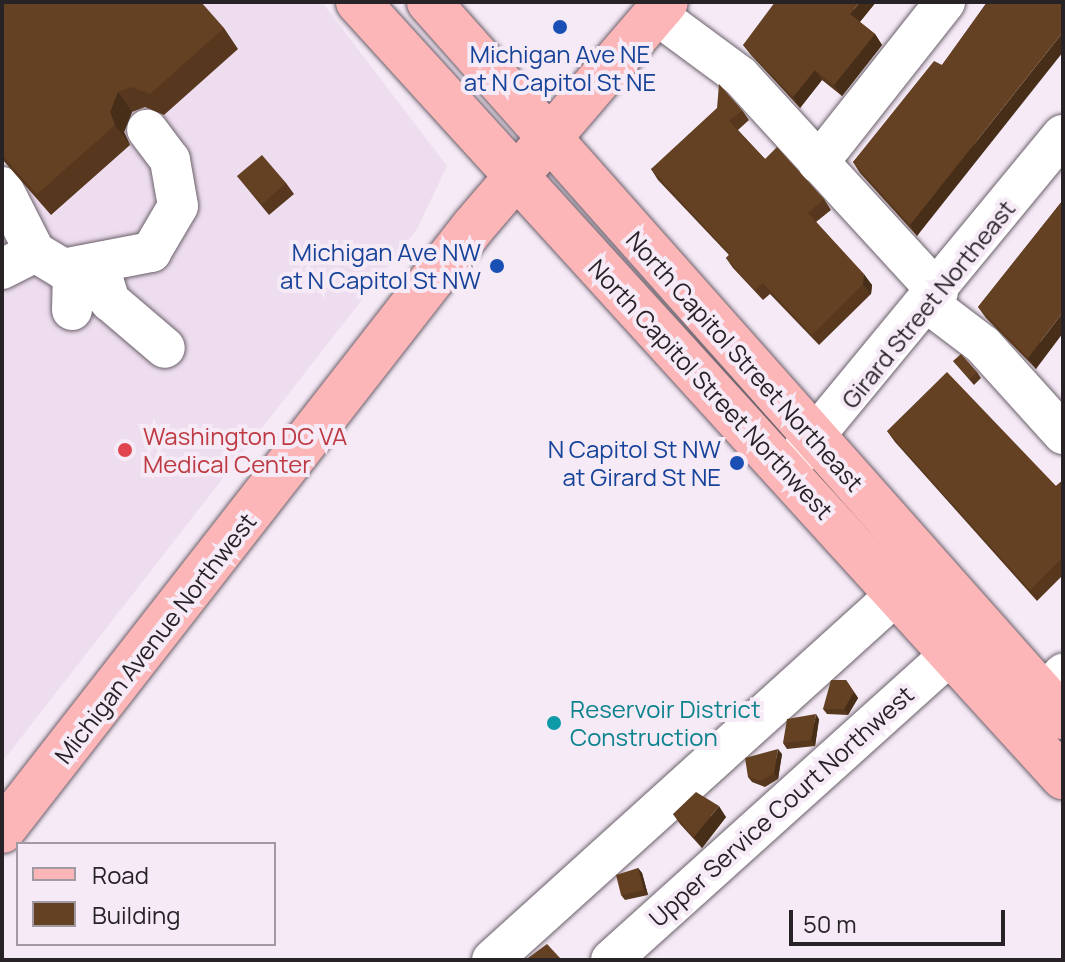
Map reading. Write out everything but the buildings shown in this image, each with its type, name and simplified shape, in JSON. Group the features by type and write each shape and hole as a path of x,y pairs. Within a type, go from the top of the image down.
{"main road":[{"name":"North Capitol Street Northwest","path":"358,2 515,180 802,455 898,593 952,653 1047,703 1063,777"},
{"name":"North Capitol Street Northeast","path":"429,2 550,141 802,455 1047,703"},
{"name":"Michigan Avenue Northwest","path":"2,831 515,180 661,8"}],"street":[{"path":"818,163 945,2"},
{"path":"661,8 740,76 934,298 1059,420"},
{"path":"2,187 19,260 86,267 151,252 178,206 170,160 147,130"},
{"name":"Girard Street Northeast","path":"802,455 934,298 1063,135"},
{"path":"72,310 86,267"},
{"path":"86,267 110,301 165,348"},
{"path":"492,960 898,593"},
{"name":"Upper Service Court Northwest","path":"631,953 952,653"}],"shaded area":[{"name":"Washington DC VA Medical Center","path":"2,2 322,2 447,166 417,229 2,762"}],"place":[{"name":"Michigan Ave NE at N Capitol St NE","path":"560,27"},
{"name":"Michigan Ave NW at N Capitol St NW","path":"497,266"},
{"name":"Washington DC VA Medical Center","path":"125,450"},
{"name":"N Capitol St NW at Girard St NE","path":"737,463"},
{"name":"Reservoir District Construction","path":"554,723"}]}
